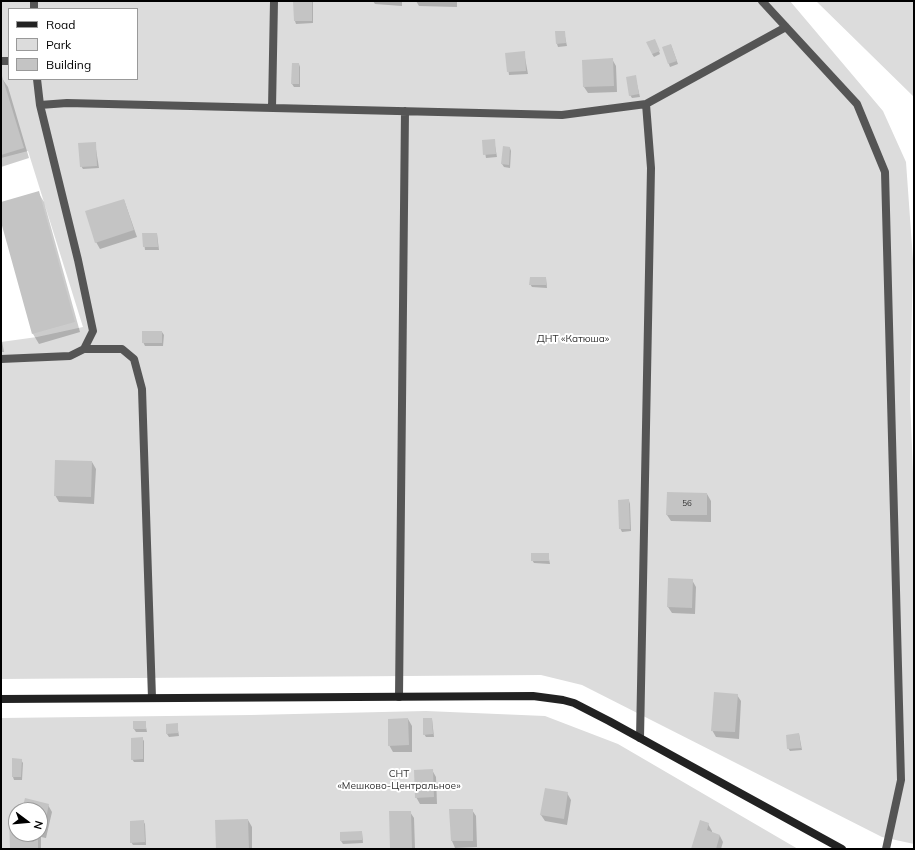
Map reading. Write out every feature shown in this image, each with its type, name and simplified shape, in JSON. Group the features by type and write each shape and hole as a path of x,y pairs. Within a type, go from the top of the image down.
{"street":[{"path":"1,699 533,696 563,700 590,711 842,849"}],"lane":[{"path":"272,108 274,1"},
{"path":"762,1 857,104 885,172 901,780 886,849"},
{"path":"40,105 67,103 562,115 646,104 786,27"},
{"path":"37,80 40,105 78,260 93,331 84,349"},
{"path":"640,738 651,168 646,104"},
{"path":"399,697 406,111"},
{"path":"1,359 70,356 84,349 122,349 134,359 142,389 152,698"}],"green space":[{"name":"ДНТ «Катюша»","path":"1,1 790,1 883,111 906,162 913,260 910,397 914,499 914,844 882,837 582,685 541,675 1,679 1,342 37,337 83,327 28,151 1,158"},
{"path":"816,1 914,1 914,97"},
{"name":"СНТ «Мешково-Центральное»","path":"426,711 545,716 618,744 798,849 1,849 1,718"}],"building":[{"path":"293,1 312,1 312,21 294,21"},
{"path":"555,31 565,31 566,43 556,44"},
{"path":"655,39 660,51 652,54 646,42"},
{"path":"671,44 677,61 668,64 662,47"},
{"path":"525,51 526,71 507,72 505,53"},
{"path":"613,58 614,86 583,87 582,60"},
{"path":"292,63 299,63 299,84 291,84"},
{"path":"636,75 639,94 629,96 626,77"},
{"path":"1,76 24,148 1,155"},
{"path":"495,139 496,154 483,155 482,140"},
{"path":"96,142 97,166 80,167 78,143"},
{"path":"503,146 510,147 509,165 501,164"},
{"path":"39,191 75,322 32,334 1,222 1,202"},
{"path":"124,199 134,230 95,243 85,211"},
{"path":"142,233 157,233 158,247 143,247"},
{"path":"530,277 546,277 546,285 529,285"},
{"path":"142,331 162,331 162,343 142,343"},
{"path":"55,460 92,461 91,497 54,496"},
{"path":"667,492 707,493 707,515 666,515"},
{"path":"629,499 630,529 619,529 618,500"},
{"path":"531,553 549,553 549,561 531,561"},
{"path":"668,578 693,579 692,608 667,607"},
{"path":"714,692 738,694 735,732 711,731"},
{"path":"408,718 409,745 388,746 388,719"},
{"path":"423,718 432,718 433,734 423,735"},
{"path":"133,721 146,721 146,729 133,729"},
{"path":"178,723 178,733 166,734 166,724"},
{"path":"799,733 801,748 787,749 786,735"},
{"path":"143,737 143,759 131,760 131,738"},
{"path":"12,758 22,759 21,777 12,777"},
{"path":"433,769 434,797 415,798 414,770"},
{"path":"545,788 568,792 564,819 540,815"},
{"path":"25,798 41,802 24,802"},
{"path":"449,809 473,809 473,841 451,841"},
{"path":"389,811 411,811 412,849 390,849"},
{"path":"248,819 249,849 216,849 215,820"},
{"path":"144,820 145,842 130,843 130,821"},
{"path":"700,820 709,823 707,830 720,835 716,849 691,849"},
{"path":"362,831 362,840 340,841 340,832"},
{"path":"10,842 38,842 38,849 10,849"}]}
